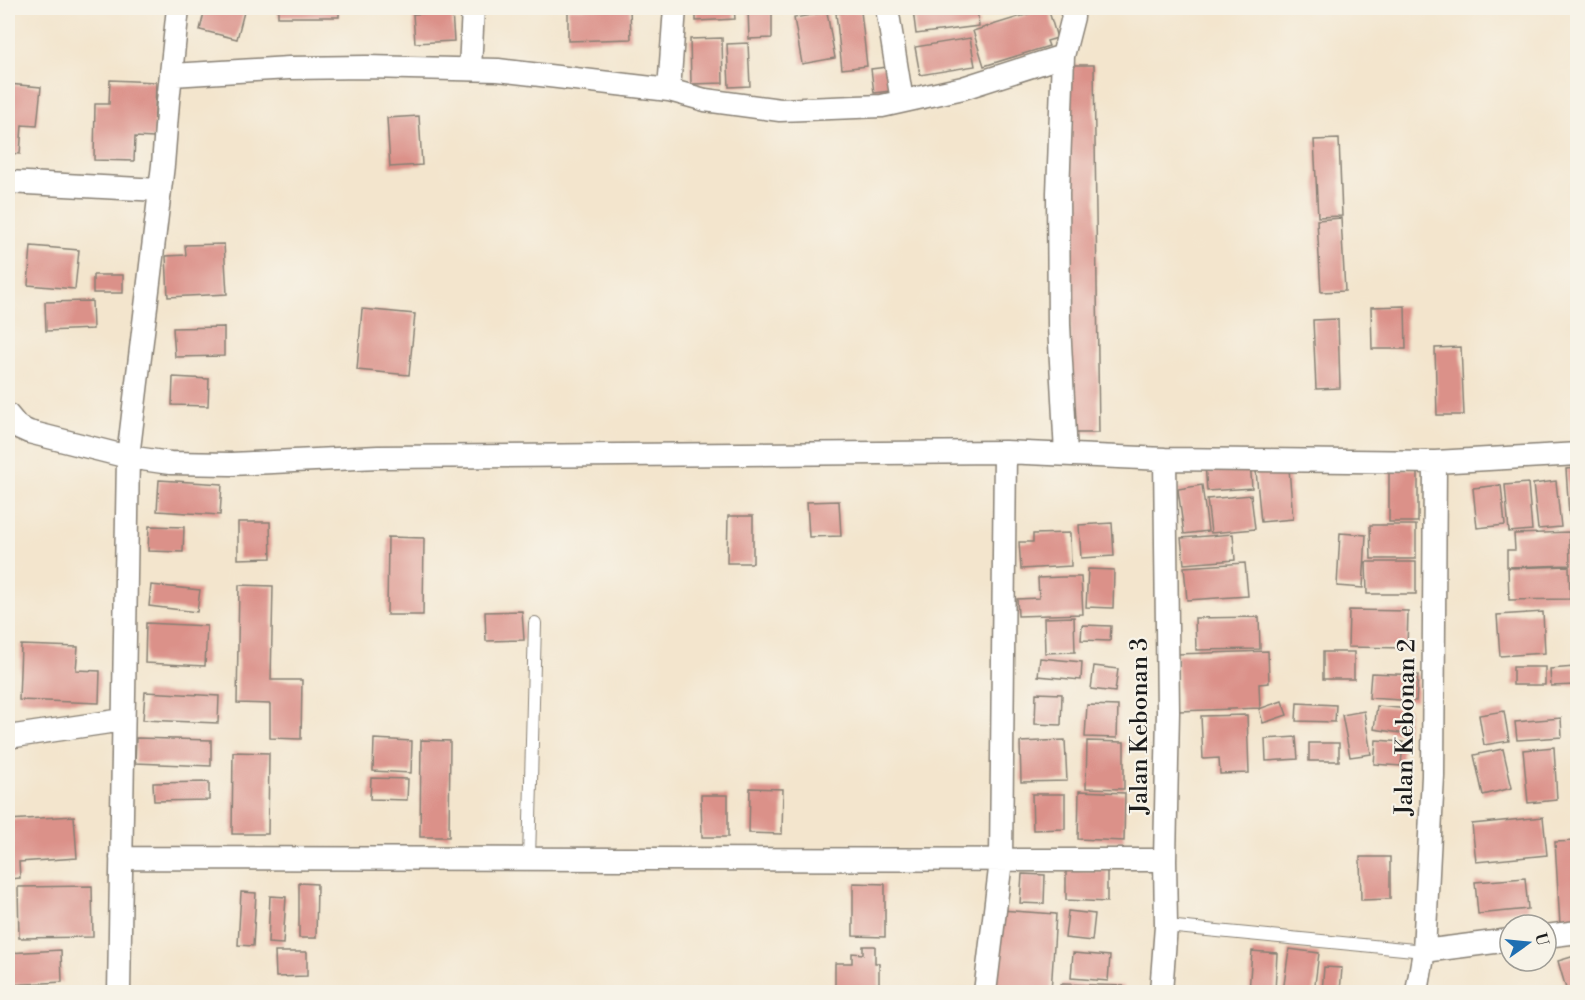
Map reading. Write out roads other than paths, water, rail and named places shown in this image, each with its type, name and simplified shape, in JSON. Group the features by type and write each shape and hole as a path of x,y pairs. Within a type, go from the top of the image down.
{"street":[{"path":"119,993 128,457 178,8"},
{"path":"470,69 473,8"},
{"path":"669,90 675,8"},
{"path":"887,8 902,101"},
{"path":"1066,454 1059,325 1058,205 1063,56 1073,17 1071,8"},
{"path":"172,75 289,68 498,70 669,90 705,100 780,110 882,106 963,88 1063,56"},
{"path":"8,182 159,190"},
{"path":"8,415 18,428 29,432 128,457 170,463 231,464 378,457 1005,452 1165,459 1436,462 1578,454"},
{"path":"985,993 1001,861 1005,452"},
{"name":"Jalan Kebonan 3","path":"1161,993 1166,926 1168,712 1165,459"},
{"name":"Jalan Kebonan 2","path":"1417,993 1424,951 1433,776 1436,462"},
{"path":"8,737 123,720"},
{"path":"121,858 1165,860"},
{"path":"1558,934 1578,932"},
{"path":"1424,951 1498,942"}],"lane":[{"path":"530,860 535,623"},
{"path":"1166,926 1424,951"}]}
